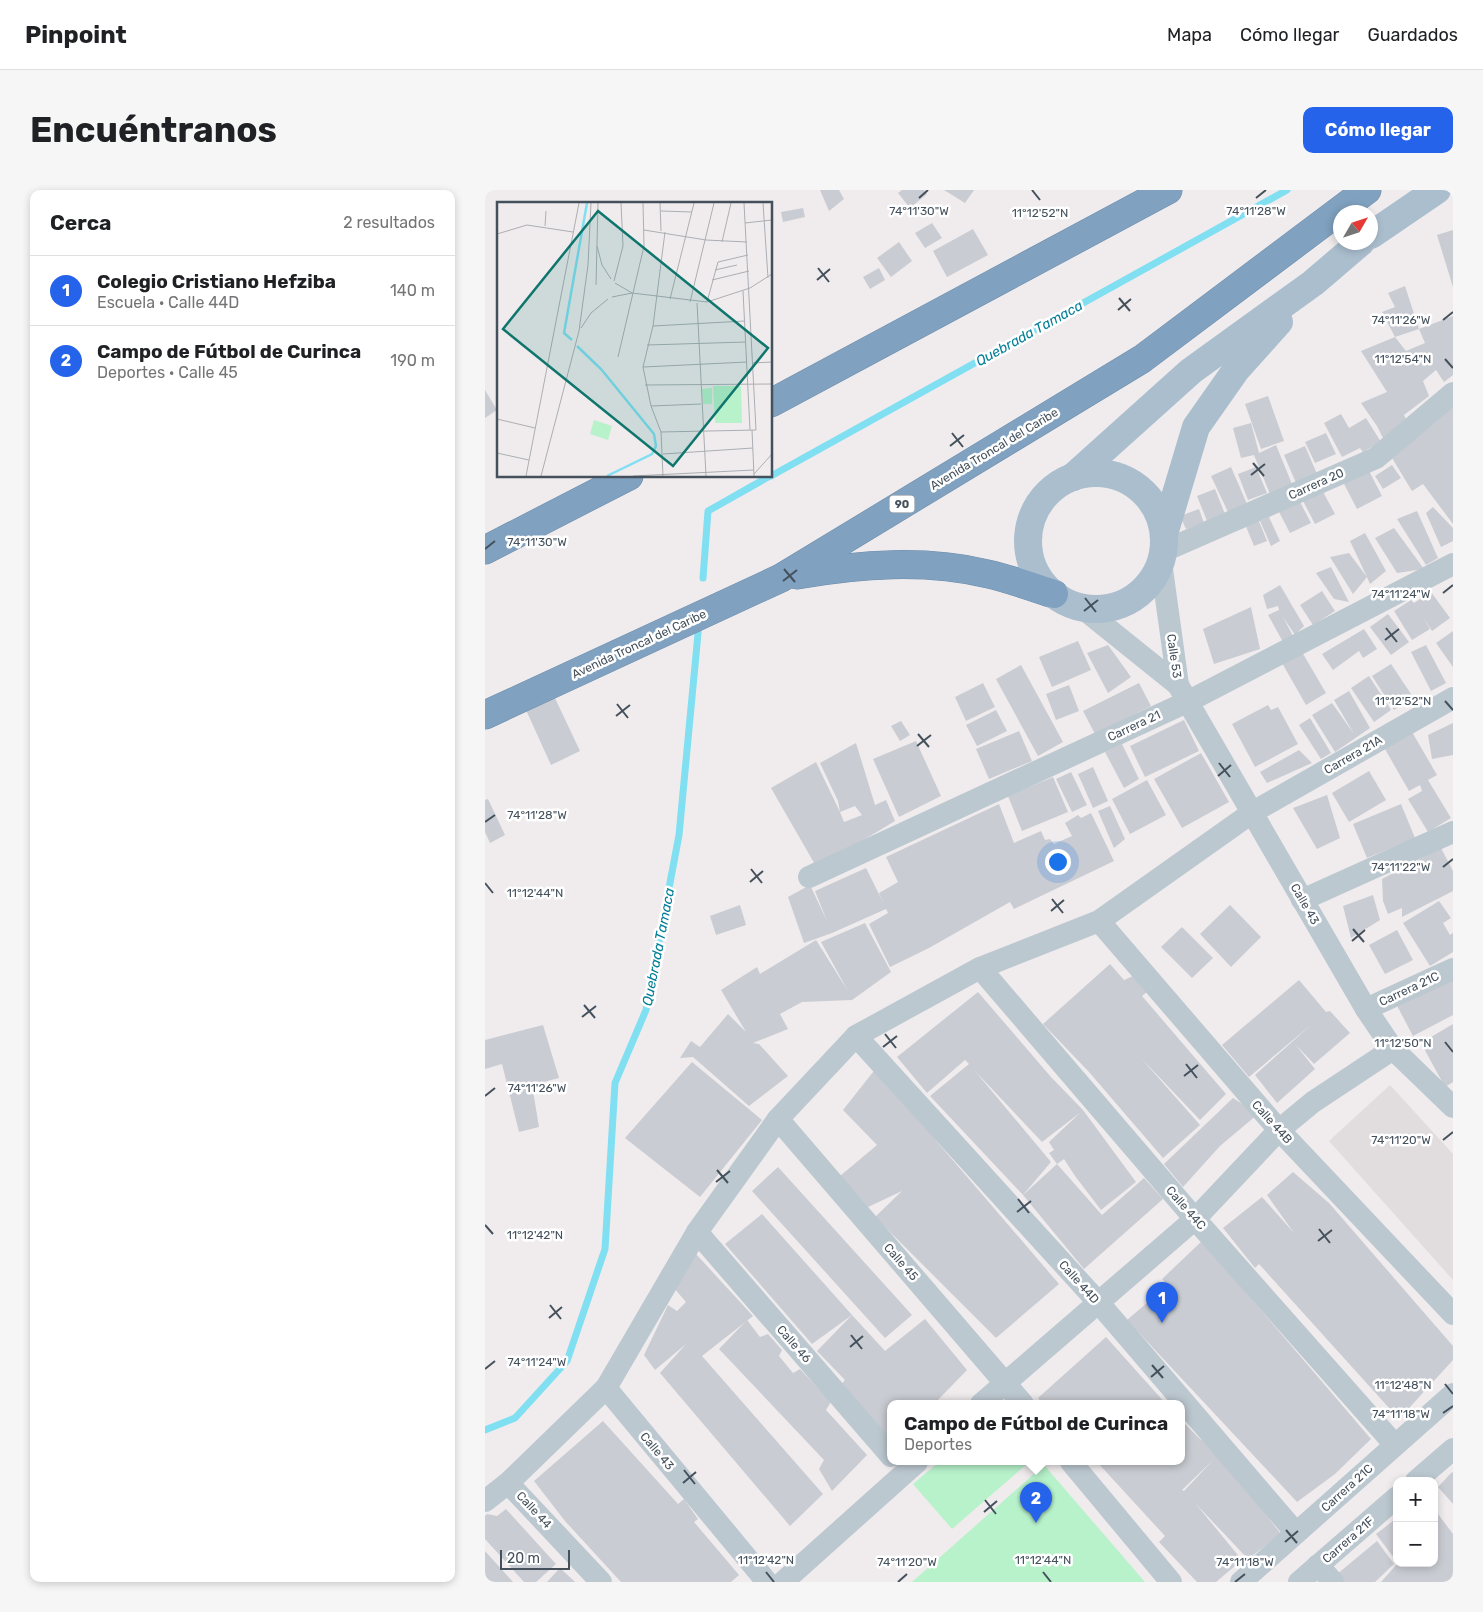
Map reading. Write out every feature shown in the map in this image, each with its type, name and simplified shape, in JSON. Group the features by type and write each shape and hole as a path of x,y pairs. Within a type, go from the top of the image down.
{"highway":[{"path":"773,402 1168,190"},
{"name":"Avenida Troncal del Caribe","path":"485,715 781,578 1142,359 1367,190"},
{"path":"485,550 625,478"},
{"path":"781,578 849,566 919,564 988,574 1054,594"}],"main road":[{"path":"1378,230 1437,190"},
{"path":"1313,283 1236,370 1197,427 1163,549 1152,580 1138,594 1121,604 1101,609 1081,607 1054,594 1042,581 1033,565 1029,548 1029,530 1034,512 1044,498 1057,485 1073,476 1191,372 1313,283 1352,250"},
{"path":"1073,476 1093,473 1113,475 1132,483 1147,496 1159,514 1163,549"}],"street":[{"name":"Carrera 20","path":"1163,549 1376,458 1453,393"},
{"name":"Calle 53","path":"1163,549 1183,693"},
{"name":"Carrera 21","path":"809,877 1183,693 1453,564"},
{"name":"Calle 53","path":"1081,607 1183,693"},
{"name":"Calle 43","path":"1183,693 1366,1009 1393,1049 1447,1095"},
{"name":"Carrera 21A","path":"485,1501 508,1482 606,1388 697,1232 778,1120 856,1036 980,968 1099,921 1253,812 1453,698"},
{"path":"1302,900 1453,832"},
{"name":"Calle 44B","path":"1099,921 1279,1130 1453,1314"},
{"name":"Calle 44C","path":"980,968 1195,1219 1395,1445"},
{"name":"Carrera 21C","path":"1366,1009 1453,969"},
{"name":"Calle 44D","path":"856,1036 1098,1302 1182,1400"},
{"path":"986,1400 1195,1219 1279,1130 1313,1102 1393,1049"},
{"name":"Calle 45","path":"778,1120 1020,1400"},
{"name":"Calle 46","path":"697,1232 887,1446"},
{"name":"Calle 43","path":"606,1388 767,1582"},
{"name":"Carrera 21C","path":"1241,1582 1453,1394"},
{"name":"Calle 44D","path":"1185,1404 1296,1534"},
{"path":"1421,1477 1453,1449"},
{"path":"783,1582 900,1465"},
{"path":"1074,1465 1171,1582"},
{"name":"Calle 44","path":"508,1482 601,1582"},
{"name":"Carrera 21F","path":"1299,1582 1393,1500"},
{"path":"1318,1565 1333,1582"}],"shaded area":[{"path":"1390,1085 1453,1154 1453,1280 1329,1141"}],"green space":[{"path":"935,1465 1026,1465 952,1529 913,1484"},
{"path":"1044,1465 1145,1582 912,1582"}],"building":[{"path":"820,190 839,190 844,199 829,211"},
{"path":"902,190 924,190 927,194 910,208 898,193"},
{"path":"944,190 974,190 965,203"},
{"path":"803,208 805,217 783,222 781,212"},
{"path":"932,223 942,238 925,248 915,233"},
{"path":"973,229 988,255 947,277 933,251"},
{"path":"1453,230 1453,287 1437,235"},
{"path":"899,242 912,261 891,277 877,258"},
{"path":"879,268 885,280 870,289 863,277"},
{"path":"1405,286 1419,329 1395,337 1382,312 1395,307 1388,293"},
{"path":"1453,316 1453,375 1444,382 1436,370 1423,381 1429,396 1404,415 1409,426 1386,444 1377,426 1361,403 1387,392 1361,351 1395,337 1406,351 1425,343 1419,329"},
{"path":"485,390 497,410 485,418"},
{"path":"1268,396 1284,441 1261,449 1245,404"},
{"path":"1453,400 1453,524 1423,484 1412,491 1389,453"},
{"path":"1341,414 1349,428 1366,418 1381,442 1363,452 1360,448 1342,457 1324,423"},
{"path":"1251,423 1259,453 1276,445 1292,484 1270,494 1254,455 1241,458 1233,428"},
{"path":"1326,433 1336,454 1315,463 1305,442"},
{"path":"1305,446 1317,474 1296,483 1284,455"},
{"path":"1392,465 1401,478 1383,489 1375,476"},
{"path":"1231,467 1247,504 1228,512 1211,476"},
{"path":"1256,467 1267,493 1248,500 1238,474"},
{"path":"1367,467 1382,496 1357,509 1342,480"},
{"path":"1321,488 1335,514 1315,524 1302,499"},
{"path":"1215,489 1225,514 1207,521 1197,496"},
{"path":"1299,500 1311,523 1290,533 1278,510"},
{"path":"1433,507 1453,528 1453,541 1441,547 1426,513"},
{"path":"1199,509 1204,523 1186,529 1180,516"},
{"path":"1417,511 1438,558 1426,565 1397,519"},
{"path":"1269,517 1280,541 1271,546 1260,521"},
{"path":"1258,519 1267,541 1254,546 1245,524"},
{"path":"1394,528 1424,569 1397,573 1375,538"},
{"path":"1365,533 1386,571 1370,584 1350,541"},
{"path":"1349,553 1367,577 1353,594 1330,557"},
{"path":"1331,567 1349,602 1334,599 1316,573"},
{"path":"1280,585 1304,626 1295,635 1283,617 1293,636 1283,642 1268,615 1279,610 1278,606 1267,609 1263,595"},
{"path":"1322,591 1335,611 1313,625 1300,605"},
{"path":"1431,592 1450,618 1432,631 1423,617 1430,629 1412,640 1394,611 1411,600 1414,603"},
{"path":"1251,607 1260,649 1214,664 1203,629"},
{"path":"1388,614 1409,642 1391,655 1370,627"},
{"path":"1364,629 1377,649 1363,658 1359,651 1333,670 1322,654"},
{"path":"1453,631 1453,667 1436,643"},
{"path":"1078,641 1091,670 1052,687 1039,657"},
{"path":"1108,645 1131,677 1108,693 1087,653"},
{"path":"1426,645 1446,683 1431,691 1411,652"},
{"path":"1302,652 1326,693 1306,705 1282,663"},
{"path":"1391,664 1413,697 1394,710 1372,676"},
{"path":"1021,665 1063,742 1038,756 996,679"},
{"path":"1369,676 1391,710 1374,722 1351,688"},
{"path":"983,683 995,707 966,721 955,697"},
{"path":"1139,683 1151,706 1095,734 1083,711"},
{"path":"1069,685 1079,711 1056,720 1046,694"},
{"path":"1349,691 1370,728 1335,752 1312,715 1332,703 1354,734 1334,700"},
{"path":"554,696 580,751 551,765 526,710"},
{"path":"1268,705 1271,710 1278,707 1298,744 1255,767 1232,724"},
{"path":"996,710 1007,731 977,746 966,725"},
{"path":"1310,718 1331,753 1321,759 1299,725"},
{"path":"1184,720 1199,751 1145,777 1130,746"},
{"path":"901,721 910,735 900,741 891,726"},
{"path":"1453,723 1453,755 1432,759 1428,735"},
{"path":"1019,731 1032,761 989,779 976,749"},
{"path":"1412,732 1437,775 1428,780 1451,818 1428,832 1408,799 1422,791 1420,785 1409,791 1385,749"},
{"path":"916,741 941,796 899,817 873,759"},
{"path":"856,743 875,805 886,800 895,821 817,868 771,788 816,762 840,812 838,801 820,763","holes":["855,806 862,815 844,822 840,812"]},
{"path":"1122,744 1139,779 1124,788 1105,752"},
{"path":"1299,750 1312,763 1267,783 1260,772"},
{"path":"1201,753 1229,802 1182,828 1154,779"},
{"path":"1093,767 1108,801 1093,808 1078,774"},
{"path":"1369,771 1386,800 1349,822 1332,793"},
{"path":"1071,772 1087,805 1072,812 1056,779"},
{"path":"1053,777 1068,812 1022,831 1008,796"},
{"path":"1147,780 1166,815 1130,834 1112,799"},
{"path":"1327,795 1340,838 1317,849 1293,808"},
{"path":"488,799 505,835 490,843 485,832 485,800"},
{"path":"999,804 1014,843 1041,831 1045,840 1050,839 1054,844 1072,836 1065,823 1078,815 1081,818 1091,813 1114,861 1014,909 1010,902 929,948 890,967 869,924 888,913 886,909 804,943 788,897 810,885 827,921 815,891 866,868 884,904 879,893 898,882 886,857"},
{"path":"1401,804 1415,838 1367,858 1353,824"},
{"path":"1110,806 1125,839 1114,848 1098,811"},
{"path":"1441,848 1453,871 1453,891 1402,917 1402,908 1388,914 1383,901 1382,879"},
{"path":"1373,895 1380,920 1351,938 1343,906"},
{"path":"1439,901 1451,918 1443,923 1450,935 1453,933 1453,952 1430,966 1403,923"},
{"path":"740,905 746,925 716,935 710,916"},
{"path":"1230,905 1261,937 1231,967 1200,934"},
{"path":"865,923 891,972 852,1000 802,1002 780,1014 788,1029 753,1043 759,1044 788,1076 749,1106 693,1057 680,1058 691,1041 700,1047 728,1014 746,1032 721,990 757,967 760,974 816,940 848,991 821,942"},
{"path":"1182,927 1213,958 1192,978 1161,947"},
{"path":"1397,930 1413,960 1385,974 1369,945"},
{"path":"1110,964 1124,980 1133,976 1147,992 1142,996 1226,1094 1200,1120 1141,1058 1200,1125 1163,1158 1089,1072 1043,1024"},
{"path":"1453,970 1453,1015 1413,1036 1394,1000"},
{"path":"1299,980 1326,1012 1330,1011 1350,1033 1314,1064 1295,1044 1315,1069 1277,1103 1255,1075 1312,1024 1249,1077 1222,1045"},
{"path":"978,992 1051,1077 1083,1110 1136,1182 1101,1210 1064,1159 1057,1164 1049,1153 1054,1150 1049,1142 1081,1112 1042,1142 975,1071 1051,1162 1023,1195 930,1096 969,1064 965,1060 927,1093 897,1057"},
{"path":"1453,1024 1453,1082 1445,1087 1421,1043"},
{"path":"543,1025 559,1078 532,1085 539,1127 519,1132 502,1064 485,1069 485,1040"},
{"path":"692,1062 762,1120 700,1197 625,1138"},
{"path":"877,1067 939,1144 1059,1284 996,1338 875,1217 902,1191 868,1207 840,1176 877,1145 843,1110"},
{"path":"1233,1098 1258,1114 1220,1146 1183,1187 1164,1164"},
{"path":"1057,1164 1102,1215 1144,1178 1163,1199 1084,1269 1023,1195"},
{"path":"778,1167 912,1315 885,1338 752,1191"},
{"path":"1293,1172 1329,1203 1453,1346 1453,1360 1399,1419 1259,1264 1255,1268 1223,1228 1262,1197 1294,1233 1267,1195"},
{"path":"762,1214 852,1315 812,1344 725,1244"},
{"path":"1202,1241 1371,1439 1335,1474 1297,1502 1127,1320 1168,1285 1162,1279"},
{"path":"696,1254 753,1316 702,1356 823,1494 790,1526 660,1373 686,1344 655,1370 644,1355 668,1305 677,1311 686,1302 673,1287"},
{"path":"852,1315 885,1351 925,1319 967,1370 938,1400 887,1400 887,1439 840,1386 845,1380 817,1351"},
{"path":"747,1320 760,1337 768,1334 782,1350 779,1356 793,1373 800,1369 831,1402 826,1410 867,1455 832,1491 819,1469 824,1460 719,1349"},
{"path":"1106,1337 1162,1400 1040,1400 1038,1398"},
{"path":"603,1421 678,1504 684,1499 698,1519 694,1522 739,1575 731,1582 621,1582 565,1521 534,1481"},
{"path":"1185,1424 1201,1440 1206,1438 1281,1534 1248,1559 1195,1503 1242,1560 1216,1582 1197,1582 1159,1542 1165,1536 1100,1465 1185,1465","holes":["1213,1460 1184,1491 1182,1490"]},
{"path":"1453,1473 1453,1504 1438,1487"},
{"path":"506,1509 556,1564 536,1582 524,1582 485,1539 485,1516 487,1514 497,1516"},
{"path":"1438,1514 1453,1534 1453,1582 1381,1582 1394,1567 1438,1567"},
{"path":"1393,1521 1393,1557 1376,1534"},
{"path":"1377,1541 1393,1563 1393,1565 1375,1582 1341,1582 1336,1575"},
{"path":"485,1551 513,1582 485,1582"},
{"path":"560,1568 575,1582 547,1582"}],"waterway":[{"name":"Quebrada Tamaca","path":"773,475 1287,190"},
{"name":"Quebrada Tamaca","path":"703,578 708,511 766,478"},
{"name":"Quebrada Tamaca","path":"485,1430 515,1418 567,1361 605,1249 615,1083 646,1010 679,835 699,623"}],"place":[{"name":"Colegio Cristiano Hefziba","path":"1162,1323"},
{"name":"Campo de Fútbol de Curinca","path":"1036,1523"}]}
